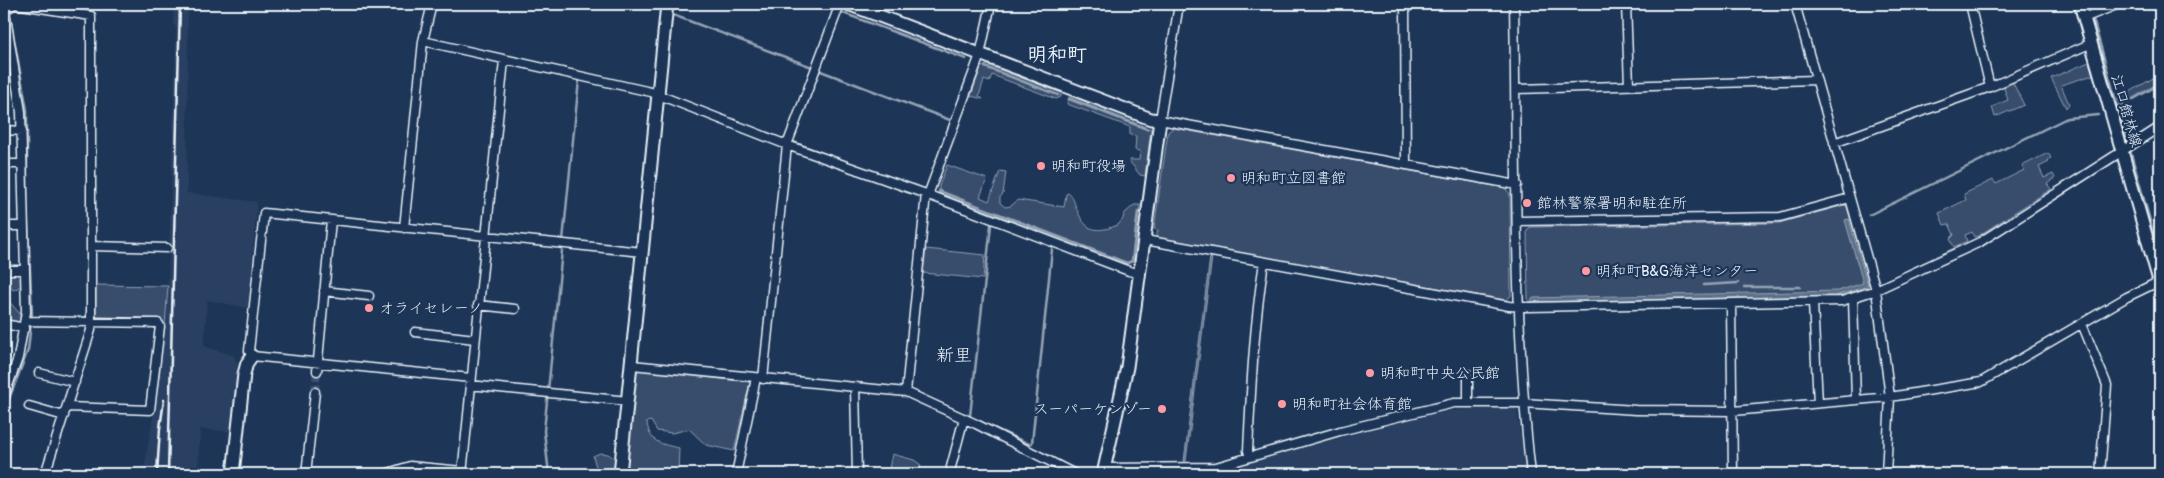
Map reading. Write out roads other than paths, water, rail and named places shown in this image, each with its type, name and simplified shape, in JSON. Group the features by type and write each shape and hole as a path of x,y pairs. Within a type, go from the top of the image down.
{"street":[{"path":"4,397 18,358 25,324 21,112 5,11 14,4 92,16 92,322 45,474"},
{"path":"404,228 423,41 432,4"},
{"path":"623,474 628,401 667,4"},
{"path":"736,474 760,378 787,145 840,4"},
{"path":"848,4 1151,119 1517,184"},
{"path":"906,392 927,195 980,55 991,4"},
{"path":"1180,4 1160,120 1141,274 1124,387 1104,471 1216,467 1340,431 1454,403 1523,403 1636,410 1733,411 1890,398 1981,382 2127,297 2160,282"},
{"path":"1405,4 1406,165"},
{"path":"1514,4 1519,307 1523,403 1531,474"},
{"path":"1626,4 1628,85"},
{"path":"1795,4 1876,290 1890,398 1886,474"},
{"path":"1970,4 1990,87"},
{"name":"江口館林線","path":"2080,4 2160,282"},
{"path":"2084,18 2119,4"},
{"path":"423,41 651,92 787,145 927,195 1129,272 1141,274"},
{"path":"1834,143 1990,87 2092,43"},
{"path":"385,474 410,466 431,471 462,472 504,60"},
{"path":"1516,89 1816,80"},
{"path":"1145,240 1519,307 1731,305 1842,301 1876,290 1980,242 2160,127"},
{"path":"4,130 22,131"},
{"path":"4,164 22,164"},
{"path":"1518,220 1780,217 1850,198"},
{"path":"252,356 249,351 264,213 642,252"},
{"path":"317,371 331,220"},
{"path":"4,226 22,226"},
{"path":"92,246 167,248"},
{"path":"1250,457 1248,451 1252,376 1258,304 1264,262"},
{"path":"4,270 24,270"},
{"path":"324,291 369,296"},
{"path":"1853,298 1856,400"},
{"path":"1812,302 1818,403"},
{"path":"478,305 515,309"},
{"path":"1731,305 1733,474"},
{"path":"4,324 158,323 160,326 151,408 148,410 67,407"},
{"path":"2082,324 2107,385 2100,474"},
{"path":"415,332 475,339"},
{"path":"252,356 318,362 628,401"},
{"path":"233,474 244,374 247,363 252,356"},
{"path":"632,365 906,392 964,418 1075,474"},
{"path":"39,373 75,382"},
{"path":"1468,374 1468,403"},
{"path":"855,387 857,474"},
{"path":"306,474 315,392"},
{"path":"29,406 64,416"},
{"path":"952,467 964,418"}],"waterway":[{"path":"2088,4 2091,12"},
{"path":"843,13 966,59"},
{"path":"673,15 812,67"},
{"path":"4,412 28,350 32,314 27,203 27,110 10,17"},
{"path":"2093,19 2128,143"},
{"path":"985,67 1058,95"},
{"path":"818,70 950,120"},
{"path":"549,474 544,431 579,80"},
{"path":"2118,108 2160,84"},
{"path":"1069,99 1147,129"},
{"path":"1869,215 2067,118 2098,115"},
{"path":"791,141 851,164"},
{"path":"2130,150 2160,256"},
{"path":"939,191 1127,263 1132,261 1138,212"},
{"path":"970,416 991,225"},
{"path":"927,398 1029,444 1032,443 1052,249"},
{"path":"1704,285 1738,283"},
{"path":"1744,287 1800,287"}],"tunnel":[{"path":"315,392 317,371"}],"railway":[{"path":"168,474 180,4"},
{"path":"157,474 164,400"}],"place":[{"name":"明和町役場","path":"1041,166"},
{"name":"明和町立図書館","path":"1231,178"},
{"name":"館林警察署明和駐在所","path":"1527,203"},
{"name":"明和町B&G海洋センター","path":"1586,271"},
{"name":"オライセレーノ","path":"369,308"},
{"name":"明和町中央公民館","path":"1370,373"},
{"name":"明和町社会体育館","path":"1282,404"},
{"name":"スーパーケンゾー","path":"1162,409"}],"district":[{"name":"明和町","path":"1057,54"},
{"name":"新里","path":"954,355"}]}
